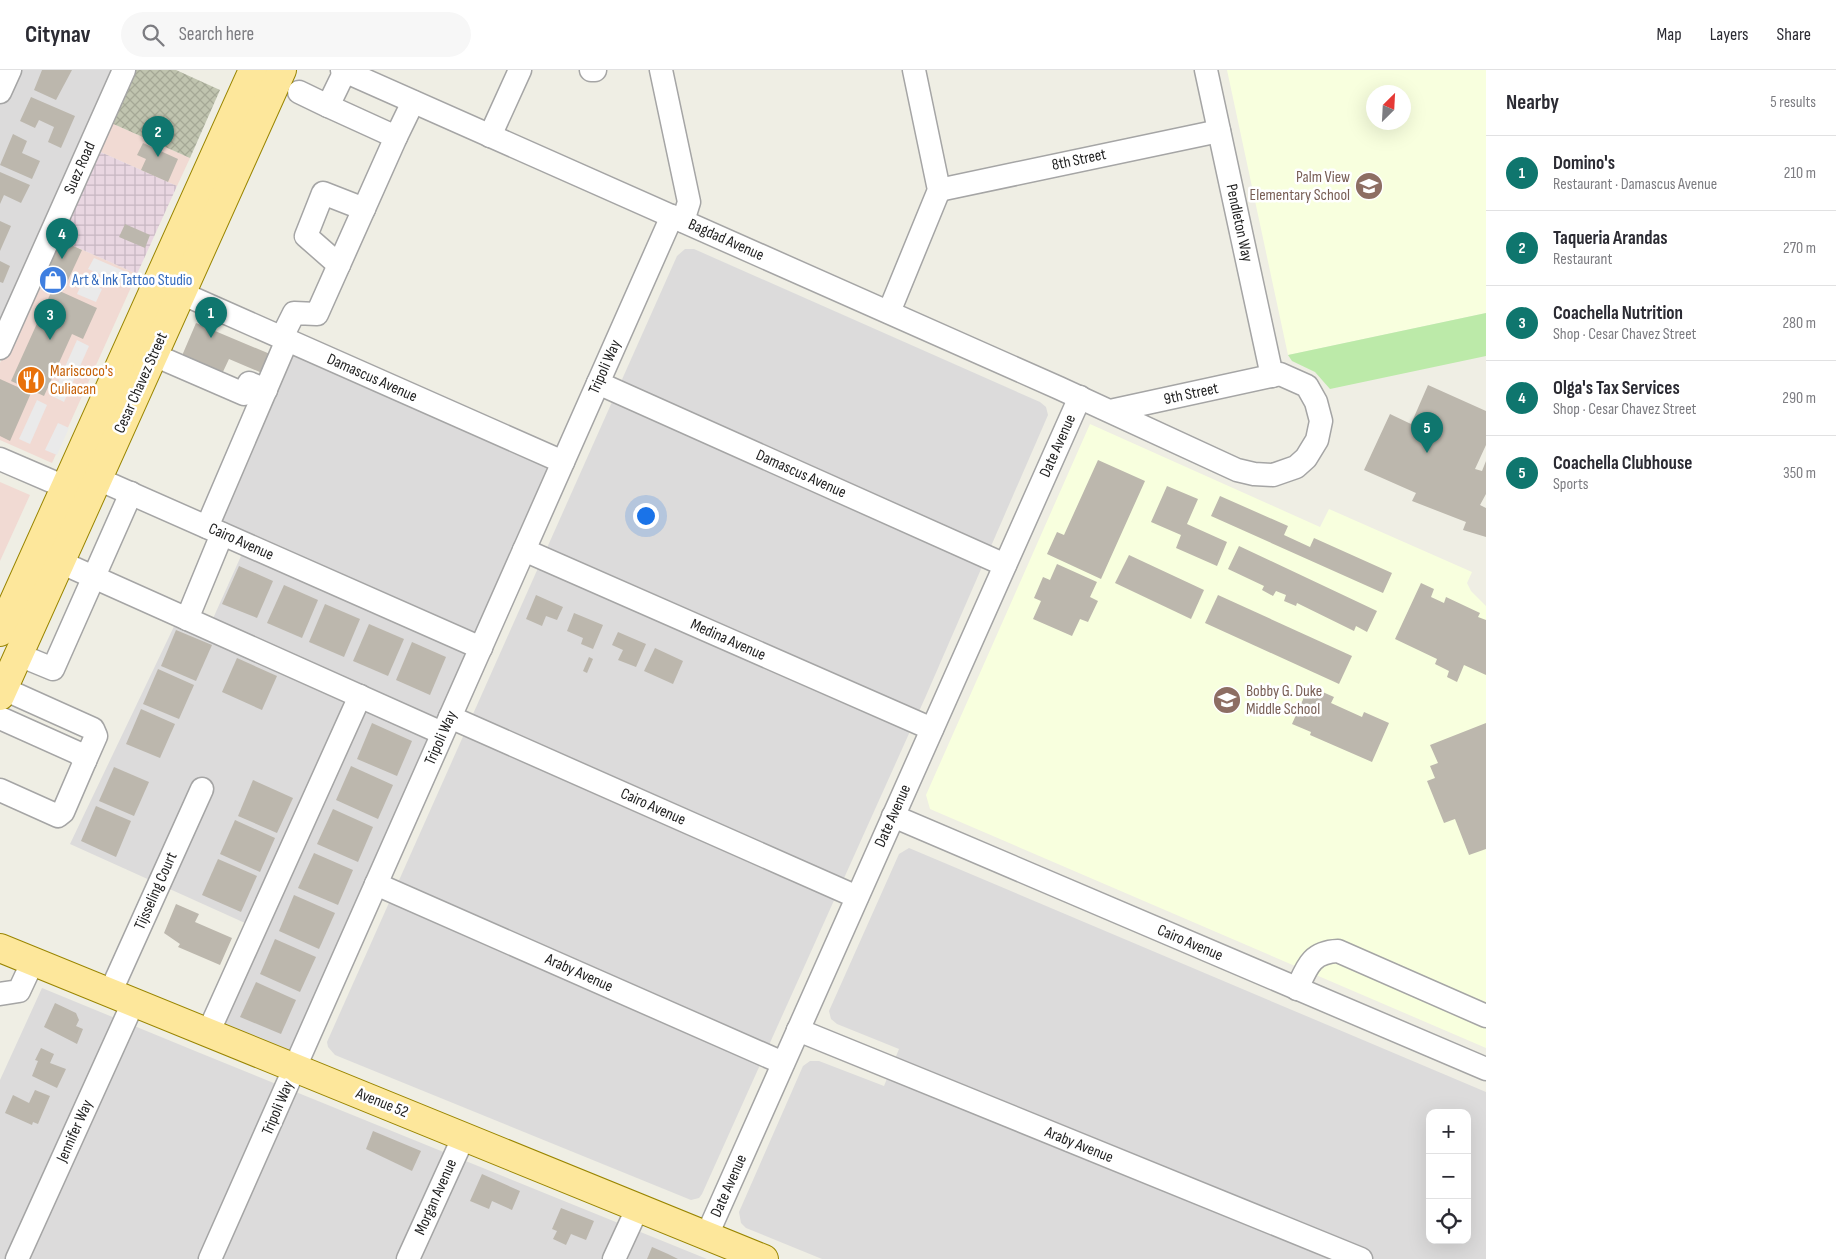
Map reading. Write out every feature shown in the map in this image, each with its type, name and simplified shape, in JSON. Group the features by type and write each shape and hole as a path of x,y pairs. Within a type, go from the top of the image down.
{"main road":[{"name":"Cesar Chavez Street","path":"2,692 282,70"},
{"name":"Cesar Chavez Street","path":"0,632 65,488 245,72"},
{"path":"220,207 228,159 249,112 254,94 245,72"},
{"name":"Avenue 52","path":"0,948 638,1206 764,1259"}],"street":[{"path":"0,92 10,70"},
{"name":"Suez Road","path":"0,348 124,70"},
{"path":"490,136 520,70"},
{"path":"590,70 595,70"},
{"name":"Tripoli Way","path":"210,1259 598,383 677,219 689,202 661,70"},
{"path":"889,312 939,190 914,70"},
{"name":"Pendleton Way","path":"1206,70 1272,376"},
{"path":"328,106 343,71"},
{"name":"Bagdad Avenue","path":"343,71 1080,397 1237,470 1254,474 1273,475 1296,466 1306,458 1317,440 1321,422 1316,402 1307,386 1280,374 1272,376"},
{"path":"299,92 396,137"},
{"path":"188,619 214,530 294,313 317,314 413,102"},
{"name":"8th Street","path":"939,190 1219,131"},
{"path":"339,265 306,236 323,192 364,209"},
{"name":"Damascus Avenue","path":"181,293 563,462"},
{"path":"154,355 244,394 249,383 266,390"},
{"name":"9th Street","path":"1110,411 1272,376"},
{"name":"Damascus Avenue","path":"598,383 1005,565"},
{"name":"Date Avenue","path":"707,1235 1080,397"},
{"path":"0,459 65,488 98,479"},
{"name":"Cairo Avenue","path":"98,479 480,648"},
{"path":"19,655 54,669 131,493"},
{"name":"Medina Avenue","path":"524,550 932,729"},
{"name":"Cairo Avenue","path":"60,562 360,696 446,725 857,897"},
{"path":"0,790 58,816 63,812 96,736 92,728 2,692"},
{"path":"208,1033 360,696"},
{"path":"0,718 78,753 85,761"},
{"name":"Tijsseling Court","path":"121,998 202,789"},
{"name":"Cairo Avenue","path":"893,816 1296,989 1485,1065"},
{"name":"Araby Avenue","path":"376,884 784,1063"},
{"path":"1296,989 1309,962 1324,951 1338,951 1486,1016"},
{"path":"0,994 19,991 33,961"},
{"name":"Jennifer Way","path":"17,1259 121,998"},
{"name":"Araby Avenue","path":"798,1030 1360,1259"},
{"name":"Morgan Avenue","path":"408,1259 464,1136"},
{"path":"614,1259 638,1206"}],"shaded area":[{"path":"0,70 116,70 0,328"},
{"path":"132,70 176,70 220,90 190,158 109,122"},
{"name":"Palm View Elementary School","path":"1227,70 1486,70 1486,313 1288,355"},
{"path":"109,122 190,158 177,186 96,150"},
{"path":"96,150 177,186 137,274 56,238"},
{"path":"56,238 137,274 52,463 0,440 0,363"},
{"path":"685,249 694,249 1040,402 1046,407 1048,415 925,698 702,1194 699,1198 691,1200 335,1055 328,1047 327,1042 677,256"},
{"path":"94,258 131,274 126,286 88,269"},
{"path":"83,281 102,289 96,302 77,294"},
{"path":"77,340 89,346 64,402 52,396"},
{"path":"289,344 558,464 479,642 212,525"},
{"path":"37,400 47,405 30,444 19,439"},
{"path":"58,423 69,428 57,455 45,450"},
{"name":"Bobby G. Duke Middle School","path":"1090,424 1320,527 1329,509 1472,572 1467,583 1471,591 1486,606 1486,1048 930,809 926,795"},
{"path":"0,482 30,495 0,561"},
{"path":"245,547 476,650 292,1064 202,1027 245,923 70,844 178,618 207,632"},
{"path":"909,848 1486,1092 1486,1259 822,1259 746,1228 741,1223 739,1212 803,1066 810,1061 819,1061 884,1086 899,1049 837,1024 831,1019 829,1011 899,854"},
{"path":"42,988 707,1259 0,1259 0,1080"}],"green space":[{"path":"1486,313 1486,356 1330,389 1315,372 1292,361 1288,355"}],"building":[{"path":"42,70 72,70 56,100 34,90"},
{"path":"31,97 75,116 61,148 48,142 54,127 39,120 35,128 20,121"},
{"path":"13,134 27,141 22,153 40,161 32,179 0,165"},
{"path":"143,143 178,159 168,182 141,170 146,159 137,155"},
{"path":"0,172 30,185 21,203 4,195 0,204"},
{"path":"0,221 11,226 0,251"},
{"path":"125,224 150,235 145,248 119,237"},
{"path":"56,238 82,250 63,291 38,279"},
{"path":"0,261 10,266 3,283 0,282"},
{"path":"53,288 97,308 83,339 72,334 44,396 11,381"},
{"path":"196,323 270,354 262,373 229,359 221,376 181,358"},
{"path":"0,379 31,393 10,441 0,436"},
{"path":"1428,385 1486,411 1486,445 1475,469 1482,471 1486,461 1486,494 1480,505 1486,508 1486,537 1463,530 1466,522 1412,501 1416,493 1364,470 1390,414 1411,424"},
{"path":"1098,460 1145,481 1101,579 1047,554 1057,532 1064,535"},
{"path":"1167,486 1198,499 1187,524 1227,542 1217,566 1176,548 1181,535 1151,522"},
{"path":"1220,496 1288,526 1284,535 1310,547 1314,538 1392,573 1383,593 1211,516"},
{"path":"1239,546 1377,611 1367,632 1356,626 1354,631 1297,603 1296,606 1284,601 1286,595 1276,591 1273,596 1262,590 1264,586 1228,569"},
{"path":"1129,555 1204,590 1191,619 1115,583"},
{"path":"1057,564 1097,582 1090,597 1098,601 1088,622 1080,619 1072,636 1033,619 1041,601 1034,598 1043,577 1050,580"},
{"path":"239,566 273,581 257,618 222,604"},
{"path":"1421,583 1434,589 1431,597 1444,603 1446,597 1480,613 1478,617 1486,620 1486,675 1464,665 1457,682 1447,677 1449,671 1435,664 1437,659 1395,639"},
{"path":"284,585 318,600 302,638 267,623"},
{"path":"536,595 563,607 557,620 546,616 542,626 526,619"},
{"path":"1218,595 1352,656 1339,684 1205,623"},
{"path":"325,604 360,619 344,657 309,642"},
{"path":"574,613 603,625 593,649 581,644 583,638 567,631"},
{"path":"369,624 404,639 388,676 353,661"},
{"path":"176,630 212,645 196,681 161,666"},
{"path":"618,632 646,644 636,667 618,660 623,650 612,645"},
{"path":"412,642 446,657 430,695 396,680"},
{"path":"655,648 683,661 673,684 644,671"},
{"path":"589,657 593,659 587,673 583,671"},
{"path":"237,658 277,676 262,710 222,692"},
{"path":"158,669 194,685 179,719 143,704"},
{"path":"1309,686 1334,697 1331,703 1362,717 1364,712 1389,723 1372,762 1310,735 1311,732 1292,724"},
{"path":"141,709 175,724 160,758 126,744"},
{"path":"372,723 412,741 397,776 357,759"},
{"path":"1486,723 1486,849 1469,855 1455,819 1444,823 1427,781 1435,778 1430,766 1438,763 1430,745"},
{"path":"351,766 393,785 378,819 336,800"},
{"path":"114,767 149,782 134,816 99,801"},
{"path":"253,780 293,798 277,833 238,816"},
{"path":"96,806 131,821 116,857 81,841"},
{"path":"333,809 373,827 358,862 317,844"},
{"path":"235,820 275,838 260,872 220,854"},
{"path":"314,853 353,870 338,905 298,888"},
{"path":"218,859 257,876 241,912 202,895"},
{"path":"294,895 335,913 319,949 279,931"},
{"path":"176,904 199,914 195,922 232,938 220,965 178,947 180,944 164,933"},
{"path":"275,939 316,957 300,992 260,974"},
{"path":"256,982 296,1000 281,1034 240,1017"},
{"path":"55,1003 76,1013 79,1020 76,1026 83,1029 77,1044 44,1027"},
{"path":"41,1048 54,1054 50,1063 66,1069 57,1088 32,1076 38,1061 35,1060"},
{"path":"35,1090 50,1096 38,1124 33,1122 32,1125 5,1113 13,1095 29,1103"},
{"path":"373,1131 421,1151 412,1171 366,1149"},
{"path":"482,1174 520,1191 512,1210 492,1201 489,1209 470,1201"},
{"path":"561,1208 594,1221 586,1240 571,1234 566,1245 553,1239 557,1231 552,1229"},
{"path":"652,1247 668,1254 678,1259 647,1259"}],"place":[{"name":"Taqueria Arandas","path":"158,157"},
{"name":"Palm View Elementary School","path":"1369,186"},
{"name":"Olga's Tax Services","path":"62,259"},
{"name":"Art & Ink Tattoo Studio","path":"53,280"},
{"name":"Domino's","path":"211,338"},
{"name":"Coachella Nutrition","path":"50,340"},
{"name":"Mariscoco's Culiacan","path":"31,380"},
{"name":"Coachella Clubhouse","path":"1427,453"},
{"name":"Bobby G. Duke Middle School","path":"1227,700"}]}
